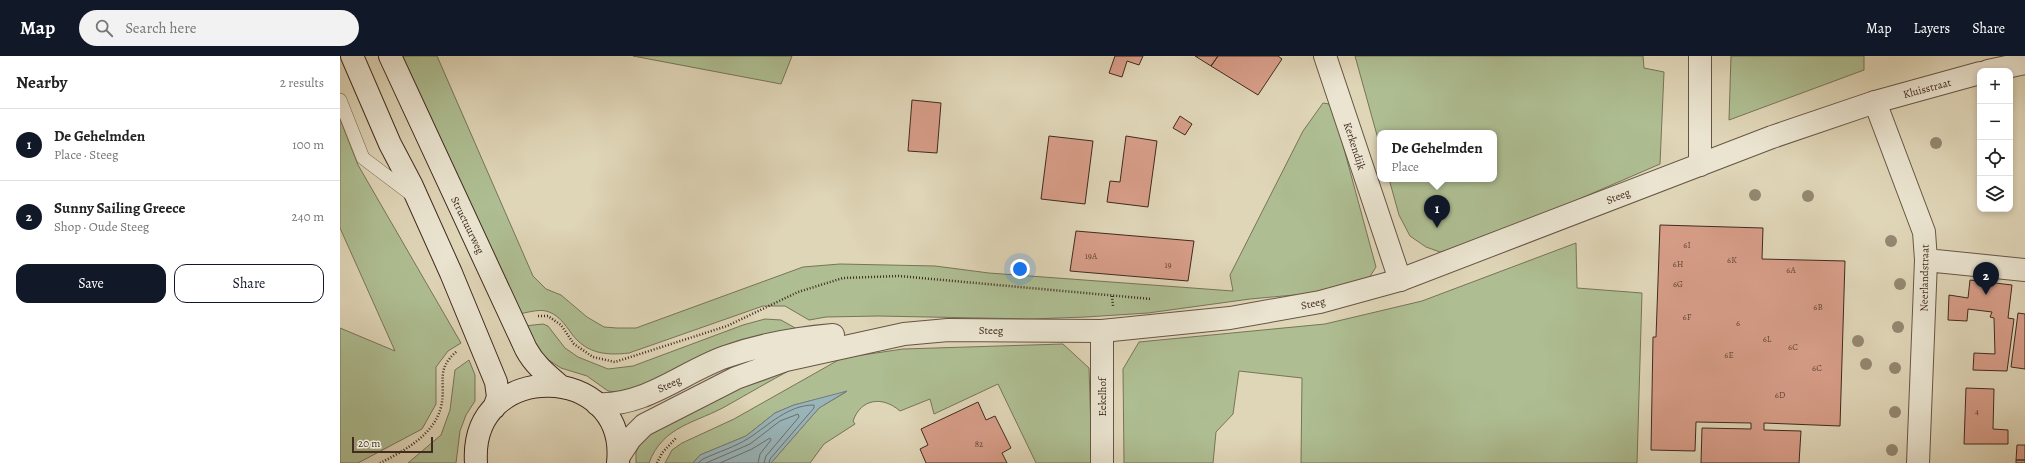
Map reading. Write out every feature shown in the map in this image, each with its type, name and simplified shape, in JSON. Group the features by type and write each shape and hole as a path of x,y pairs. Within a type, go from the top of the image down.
{"street":[{"path":"352,56 390,144 418,199 451,273 496,382 498,396 494,408 480,431 476,463"},
{"name":"Structuurweg","path":"390,56 526,349 532,360 541,370 559,385"},
{"name":"Kerkendijk","path":"1326,56 1400,280"},
{"path":"1700,56 1700,165"},
{"path":"2002,68 2025,63"},
{"name":"Kluisstraat","path":"1875,102 1977,74"},
{"name":"Steeg","path":"597,404 613,405 631,401 725,357 783,342 856,334 904,334 948,330 1102,331 1230,318 1320,302 1400,280 1772,137 1875,102"},
{"name":"Neerlandstraat","path":"1875,102 1924,232 1926,260 1918,463"},
{"path":"1926,260 2025,270"},
{"name":"Eekelhof","path":"1102,331 1102,463"},
{"name":"Steeg","path":"618,460 630,439 644,425 736,378 810,354 904,334"},
{"path":"494,408 515,392 537,385 559,385 580,392 597,404 610,421 618,442 618,460"}],"lane":[{"path":"340,100 363,158 418,199"}],"path":[{"path":"727,326 798,292 843,278 899,276 1112,296"}],"green space":[{"path":"401,56 437,56 533,276 546,289 561,295 587,317 604,327 636,328 803,267 840,264 935,266 989,273 1233,291 1230,275 1303,131 1323,103 1329,104 1336,114 1341,138 1376,267 1369,278 1327,292 1250,299 1148,313 1031,319 878,316 826,317 809,320 785,306 763,306 629,353 603,353 581,344 559,318 550,312 539,310 518,314"},
{"path":"633,56 792,56 781,84"},
{"path":"1355,56 1643,56 1644,68 1664,72 1660,164 1526,222 1466,245 1440,252 1426,247 1410,236 1399,215 1390,182 1497,182 1497,130 1377,130 1377,135"},
{"path":"1731,56 1864,56 1864,70 1729,120"},
{"path":"340,119 358,165 461,343 448,351 436,367 436,404 422,429 358,463 340,463 340,328 395,351 340,228"},
{"path":"1576,243 1577,288 1642,293 1637,463 1301,463 1302,378 1239,371 1233,414 1216,432 1213,463 1124,463 1123,369 1139,342 1325,324 1422,301"},
{"path":"765,319 781,320 797,329 649,386 617,392 608,391 587,376 561,368 544,357 524,326 543,324 548,326 565,348 578,357 608,369 633,366 743,325"},
{"path":"1063,344 1089,368 1092,463 1036,463 998,384 934,414 930,399 900,411 887,403 873,402 867,404 857,413 853,421 855,424 824,444 810,463 771,463 819,408 846,392 794,405 775,413 746,436 700,455 693,463 665,463 672,450 682,443 734,419 842,358 903,349"},
{"path":"469,360 475,375 475,401 466,415 460,431 456,463 408,463 441,435 450,410 455,370"},
{"path":"792,369 728,405 682,426 663,440 655,450 649,463 636,463 636,452 644,437 704,399"}],"water":[{"path":"847,391 819,408 771,463 693,463 700,455 746,436 775,413 794,405"}],"building":[{"path":"1115,56 1143,56 1139,65 1127,61 1122,77 1109,73"},
{"path":"1195,56 1218,56 1211,66"},
{"path":"1218,56 1278,56 1282,59 1258,95 1211,66"},
{"path":"912,100 941,103 937,153 908,151"},
{"path":"1180,116 1192,124 1185,135 1173,128"},
{"path":"1049,136 1093,141 1085,204 1041,199"},
{"path":"1126,136 1157,141 1148,207 1107,202 1110,181 1120,182"},
{"path":"1660,225 1763,228 1762,259 1845,261 1840,426 1764,423 1764,430 1801,431 1799,463 1701,463 1702,428 1751,429 1751,423 1696,422 1695,451 1651,450 1653,337 1656,337"},
{"path":"1076,231 1194,241 1188,281 1070,271"},
{"path":"1970,280 2012,285 2008,318 2014,319 2007,371 1973,370 1974,353 1995,354 1994,318 1990,317 1992,312 1968,309 1967,321 1948,320 1949,295 1968,298"},
{"path":"2018,313 2025,314 2025,369 2011,367"},
{"path":"1966,388 1994,389 1993,429 2008,430 2008,444 1964,444"},
{"path":"978,402 986,420 995,416 1011,448 1002,453 1007,463 926,463 920,449 928,445 921,429"},
{"path":"2017,445 2025,445 2025,460 2016,460"},
{"path":"2016,460 2025,460 2025,463 2016,463"}],"place":[{"name":"De Gehelmden","path":"1437,228"},
{"name":"Sunny Sailing Greece","path":"1986,295"}]}
